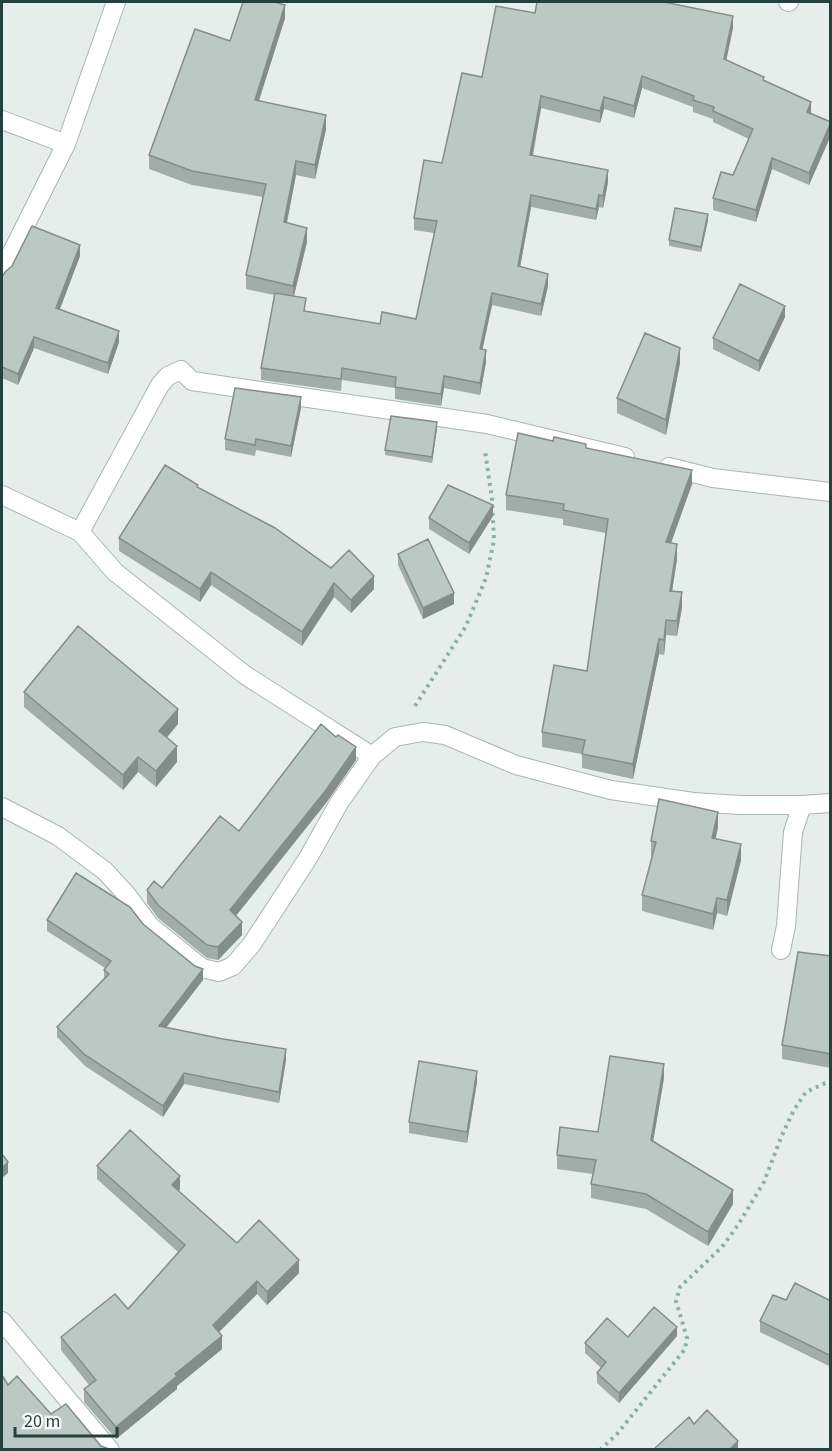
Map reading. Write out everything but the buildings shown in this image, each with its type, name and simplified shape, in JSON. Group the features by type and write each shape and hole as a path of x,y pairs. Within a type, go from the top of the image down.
{"street":[{"path":"2,272 66,144 116,2"},
{"path":"2,120 66,144"},
{"path":"80,532 160,385 168,376 181,370 192,381 487,424 713,478 831,492"},
{"path":"2,495 80,532 115,572 245,675 372,756"},
{"path":"2,807 58,836 105,871 127,895 150,926 202,968 219,972 233,966 252,944 302,867 339,803 372,756 395,737 423,732 445,735 516,765 611,790 693,802 740,806 831,803"},
{"path":"781,950 786,926 793,832 802,805"},
{"path":"2,1321 110,1449"}],"path":[{"path":"395,737 466,626 486,578 494,540 492,499 485,457 487,424"},
{"path":"600,1449 617,1434 685,1349 687,1338 676,1300 680,1287 722,1247 738,1225 764,1182 786,1127 806,1092 831,1081"}]}
